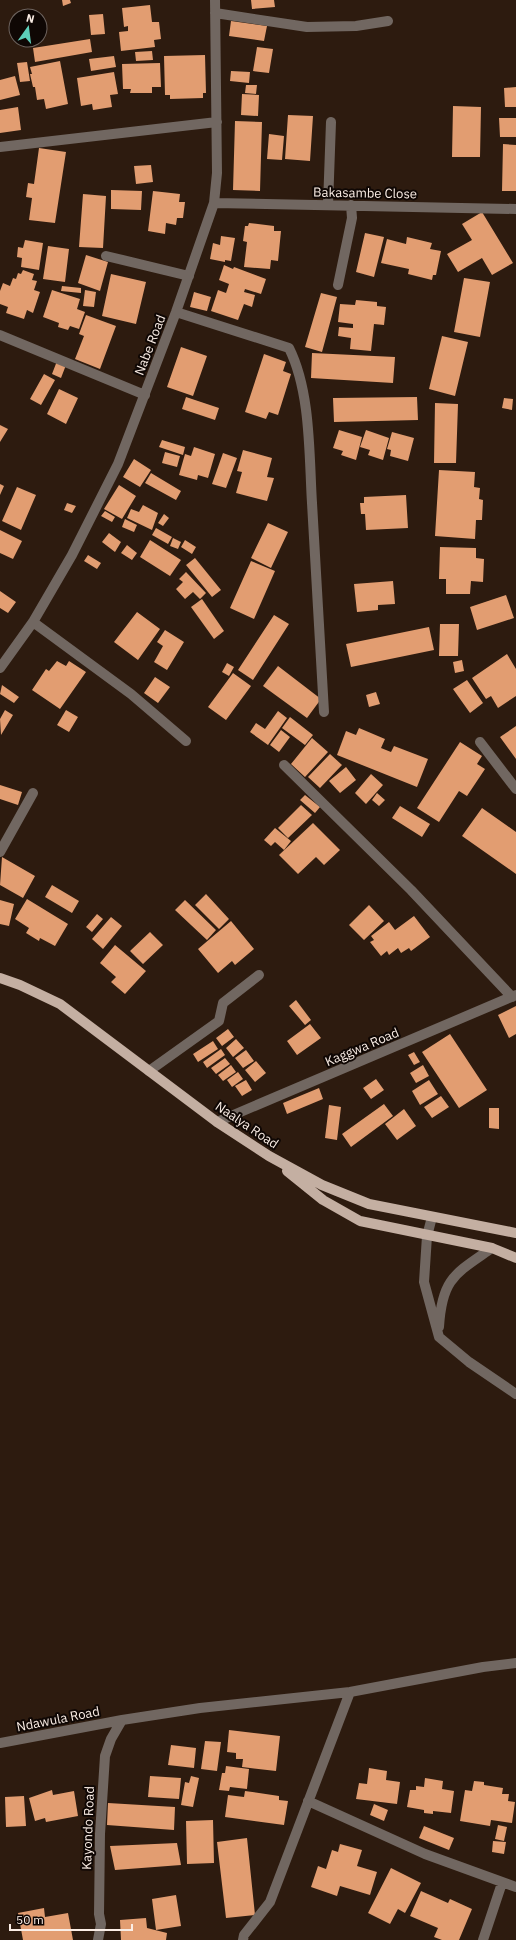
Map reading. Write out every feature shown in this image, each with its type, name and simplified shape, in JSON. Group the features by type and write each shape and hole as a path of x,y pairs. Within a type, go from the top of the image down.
{"main road":[{"name":"Naalya Road","path":"0,978 20,985 60,1004 217,1122 269,1156 322,1185 368,1204 512,1232"},
{"path":"269,1156 323,1200 360,1221 427,1236 492,1248 516,1258"}],"street":[{"name":"Nabe Road","path":"0,668 33,622 72,555 118,464 190,276 214,202 217,174 215,0"},
{"path":"215,13 308,27 356,26 388,21"},
{"path":"0,147 217,122"},
{"path":"328,205 331,122"},
{"name":"Bakasambe Close","path":"214,202 516,209"},
{"path":"338,285 352,218 351,205"},
{"path":"106,256 190,276"},
{"path":"176,312 289,348 296,362 306,413 324,712"},
{"path":"0,335 145,395"},
{"path":"33,622 131,694 186,741"},
{"path":"480,742 516,789"},
{"path":"284,765 411,890 514,996"},
{"path":"0,852 33,793"},
{"path":"149,1071 219,1021 223,1002 259,975"},
{"name":"Kaggwa Road","path":"217,1122 514,996"},
{"path":"432,1217 427,1236 424,1282 439,1337 469,1362 516,1394"},
{"path":"439,1337 440,1306 447,1287 455,1274 492,1248"},
{"name":"Ndawula Road","path":"0,1743 122,1720 200,1708 350,1692 483,1667 516,1663"},
{"path":"243,1940 244,1935 270,1902 350,1692"},
{"name":"Kayondo Road","path":"98,1940 101,1924 99,1914 100,1834 103,1779 106,1756 111,1739 122,1720"},
{"path":"308,1801 425,1854 516,1887"},
{"path":"483,1940 502,1883"}],"building":[{"path":"62,0 70,0 71,3 63,6"},
{"path":"251,0 274,0 275,7 252,9"},
{"path":"150,5 152,22 159,22 161,39 154,40 155,47 121,51 119,32 128,31 128,26 124,27 122,8"},
{"path":"103,14 105,34 91,35 89,15"},
{"path":"231,21 267,26 264,41 229,36"},
{"path":"90,39 92,52 35,62 33,48 48,48 48,46"},
{"path":"257,47 273,49 269,73 253,71"},
{"path":"152,51 153,60 136,61 135,52"},
{"path":"205,55 206,93 203,93 203,98 170,99 170,95 165,95 164,56"},
{"path":"114,56 116,67 91,71 89,59"},
{"path":"60,61 68,104 46,109 44,99 37,100 35,87 33,87 30,74 32,74 30,67"},
{"path":"27,62 30,81 20,82 17,63"},
{"path":"160,63 161,87 152,87 152,93 130,93 131,89 123,89 122,64"},
{"path":"231,71 250,72 249,83 230,81"},
{"path":"114,72 118,94 110,95 112,107 93,110 92,104 81,106 77,78"},
{"path":"15,76 20,95 0,100 0,80"},
{"path":"246,85 257,85 256,94 245,93"},
{"path":"516,87 516,107 505,107 504,88"},
{"path":"242,94 259,95 258,116 241,115"},
{"path":"453,106 481,107 480,157 452,157"},
{"path":"18,107 21,130 0,133 0,110"},
{"path":"288,115 313,116 310,161 285,159"},
{"path":"499,118 516,118 516,137 500,137"},
{"path":"235,121 262,122 260,191 233,190"},
{"path":"269,134 284,136 282,160 267,159"},
{"path":"503,144 516,145 516,191 502,191"},
{"path":"39,148 66,152 55,223 29,220 32,198 26,197 28,183 34,184"},
{"path":"151,165 153,182 136,184 134,166"},
{"path":"111,190 142,191 141,210 111,209"},
{"path":"153,191 180,194 179,202 185,202 183,218 177,218 176,225 166,223 165,234 148,231"},
{"path":"83,194 106,196 103,248 79,247"},
{"path":"482,212 513,263 492,275 482,258 458,272 447,254 472,240 462,224"},
{"path":"249,223 274,226 274,231 281,231 278,261 271,260 270,269 244,267 247,242 243,241 245,226 248,226"},
{"path":"365,233 384,237 374,277 356,272"},
{"path":"221,236 235,238 231,261 225,260 225,262 210,259 213,243 220,245"},
{"path":"407,237 432,243 430,249 441,251 436,275 433,275 432,280 408,274 409,269 381,263 387,239 406,244"},
{"path":"25,240 43,243 39,270 21,267 22,258 17,257 18,247 23,248"},
{"path":"48,246 69,249 65,282 43,279"},
{"path":"86,255 108,262 100,291 78,283"},
{"path":"224,265 233,269 234,267 266,279 261,294 245,289 244,292 255,295 252,307 244,304 238,320 211,311 218,290 226,293 229,284 219,280"},
{"path":"23,270 34,274 32,280 37,281 34,290 40,292 33,313 27,310 24,319 6,313 8,307 0,304 0,291 3,283 10,286 13,278 16,279 18,273 21,274"},
{"path":"111,274 146,282 136,324 102,316"},
{"path":"464,278 490,282 480,337 454,332"},
{"path":"62,286 81,288 81,293 61,291"},
{"path":"52,290 80,299 77,309 85,312 79,329 70,326 68,330 58,327 59,323 43,317"},
{"path":"85,290 96,292 94,307 83,306"},
{"path":"194,292 211,297 207,311 190,307"},
{"path":"321,293 337,297 322,352 305,347"},
{"path":"356,300 377,302 377,306 386,307 384,325 374,324 371,351 350,349 351,338 338,336 339,327 353,328 353,324 338,322 340,304 355,305"},
{"path":"86,315 116,326 100,369 75,359 84,336 79,334"},
{"path":"442,336 468,342 455,396 429,389"},
{"path":"181,347 207,356 193,396 167,387"},
{"path":"312,353 395,357 393,383 311,378"},
{"path":"264,354 286,362 283,371 291,374 278,415 269,412 266,419 245,412"},
{"path":"57,361 66,365 61,378 52,374"},
{"path":"44,374 55,380 41,405 30,399"},
{"path":"59,389 78,398 66,424 47,414"},
{"path":"186,397 219,408 215,420 182,409"},
{"path":"417,397 418,420 334,422 333,398"},
{"path":"504,398 513,399 512,410 502,408"},
{"path":"435,403 458,404 456,463 434,463"},
{"path":"0,425 8,429 0,442"},
{"path":"339,430 362,437 356,460 341,455 343,451 333,448"},
{"path":"366,430 389,438 383,460 368,455 370,450 360,447"},
{"path":"392,432 414,438 408,461 390,456 391,450 387,449"},
{"path":"162,440 185,447 183,455 159,447"},
{"path":"194,447 215,454 208,478 198,475 197,480 179,475 185,454 191,456"},
{"path":"243,450 272,458 267,477 274,478 267,501 236,493 242,472 237,471"},
{"path":"165,452 180,456 177,467 162,463"},
{"path":"223,453 237,458 226,488 212,484"},
{"path":"134,459 151,470 140,487 123,477"},
{"path":"439,470 475,472 474,487 480,488 479,499 483,500 482,520 476,520 475,539 435,536"},
{"path":"151,473 181,491 176,500 145,483"},
{"path":"0,484 4,486 0,495"},
{"path":"119,485 136,496 122,519 104,509"},
{"path":"17,487 36,495 21,530 2,521"},
{"path":"406,495 408,528 366,530 365,514 361,514 360,503 364,503 364,497"},
{"path":"67,503 76,506 72,513 64,510"},
{"path":"143,505 158,513 152,530 127,518 131,509 139,512"},
{"path":"105,511 115,517 112,522 101,516"},
{"path":"164,514 169,518 163,526 158,523"},
{"path":"125,519 137,525 134,532 122,527"},
{"path":"268,523 288,532 271,568 251,558"},
{"path":"156,528 172,537 168,544 152,535"},
{"path":"0,530 22,541 13,559 0,553"},
{"path":"109,533 121,542 115,552 102,542"},
{"path":"173,538 181,542 178,549 170,546"},
{"path":"150,540 181,560 170,576 140,557"},
{"path":"185,540 196,547 192,554 181,547"},
{"path":"127,545 137,553 132,560 121,553"},
{"path":"440,547 476,548 476,558 484,559 483,582 471,581 470,594 446,594 446,579 439,579"},
{"path":"88,555 101,563 97,569 84,561"},
{"path":"195,558 221,590 212,597 186,565"},
{"path":"251,561 275,571 254,619 230,608"},
{"path":"186,572 206,593 200,599 193,592 185,599 176,589 183,582 179,579"},
{"path":"393,581 395,604 378,605 378,610 357,612 354,584"},
{"path":"0,591 16,602 8,613 0,608"},
{"path":"506,595 514,618 477,630 470,607"},
{"path":"202,599 224,631 214,639 191,607"},
{"path":"137,612 160,629 138,660 114,642"},
{"path":"274,615 289,624 253,680 238,670"},
{"path":"440,624 459,624 458,656 439,656"},
{"path":"429,627 434,650 351,667 346,644"},
{"path":"165,630 184,642 167,670 154,662 163,646 157,642"},
{"path":"507,654 516,669 516,696 498,708 491,696 486,699 472,678"},
{"path":"462,660 464,671 455,673 453,662"},
{"path":"57,661 66,666 69,661 86,672 60,709 32,690 46,669 49,671"},
{"path":"227,663 234,667 229,676 222,672"},
{"path":"278,666 321,699 307,718 263,686"},
{"path":"233,673 251,686 226,720 208,707"},
{"path":"155,677 170,687 158,703 144,693"},
{"path":"467,680 483,703 470,713 453,689"},
{"path":"2,685 19,697 14,703 0,694"},
{"path":"376,692 380,704 369,707 366,695"},
{"path":"5,710 13,715 1,735 0,719"},
{"path":"66,710 78,717 69,732 57,725"},
{"path":"278,711 287,718 268,745 250,732 256,723 265,729"},
{"path":"290,717 313,735 305,745 282,728"},
{"path":"516,726 516,759 500,737"},
{"path":"359,728 385,739 381,748 391,752 394,746 428,759 417,787 337,755 346,731 356,735"},
{"path":"281,730 290,737 279,752 270,745"},
{"path":"312,738 328,752 305,777 291,764"},
{"path":"460,742 482,756 477,764 485,769 467,796 459,791 439,822 417,808"},
{"path":"330,754 342,765 320,788 308,777"},
{"path":"346,767 356,780 340,793 329,781"},
{"path":"371,774 383,785 366,804 355,793"},
{"path":"0,785 22,792 18,805 0,799"},
{"path":"377,793 385,800 379,806 372,800"},
{"path":"305,795 320,807 315,813 300,800"},
{"path":"301,805 312,815 288,838 278,828"},
{"path":"400,806 430,824 422,837 392,818"},
{"path":"482,808 516,832 516,874 462,836"},
{"path":"313,823 340,850 324,865 316,857 298,874 279,855"},
{"path":"275,828 291,841 284,850 275,842 271,846 264,840"},
{"path":"2,857 35,876 23,898 0,885"},
{"path":"52,885 79,901 72,913 45,897"},
{"path":"206,894 229,919 219,929 195,905"},
{"path":"27,899 68,924 55,946 40,938 39,941 26,933 29,928 15,919"},
{"path":"0,900 14,904 9,926 0,924"},
{"path":"185,900 216,930 207,940 175,910"},
{"path":"369,905 384,921 364,940 349,925"},
{"path":"97,914 103,919 92,932 86,927"},
{"path":"414,916 430,937 411,951 409,948 401,953 398,948 389,955 387,951 381,956 370,942 374,940 371,936 389,922 395,930"},
{"path":"111,917 122,926 103,949 92,939"},
{"path":"231,921 254,949 235,965 232,961 218,973 198,949"},
{"path":"150,932 163,945 143,964 130,951"},
{"path":"115,945 146,971 125,994 111,982 116,977 100,963"},
{"path":"296,1000 311,1020 305,1025 289,1006"},
{"path":"516,1006 516,1034 509,1038 498,1015"},
{"path":"310,1024 321,1038 297,1055 287,1041"},
{"path":"228,1029 234,1037 222,1046 216,1038"},
{"path":"450,1034 487,1090 459,1108 422,1052"},
{"path":"236,1039 244,1048 233,1057 226,1048"},
{"path":"213,1041 218,1049 198,1062 193,1054"},
{"path":"221,1049 225,1055 207,1068 203,1062"},
{"path":"246,1050 254,1061 243,1068 235,1058"},
{"path":"414,1052 420,1062 414,1065 408,1055"},
{"path":"225,1058 230,1064 216,1074 211,1068"},
{"path":"256,1061 266,1073 255,1082 245,1070"},
{"path":"231,1065 236,1072 223,1081 218,1075"},
{"path":"423,1065 429,1076 416,1083 410,1073"},
{"path":"238,1072 243,1079 232,1087 227,1080"},
{"path":"376,1079 384,1090 371,1099 363,1088"},
{"path":"246,1080 252,1090 242,1096 235,1086"},
{"path":"429,1080 438,1094 420,1105 412,1091"},
{"path":"319,1088 323,1099 287,1114 283,1103"},
{"path":"441,1096 449,1107 432,1118 424,1107"},
{"path":"384,1104 393,1116 351,1147 342,1134"},
{"path":"329,1105 341,1107 337,1140 325,1138"},
{"path":"489,1108 499,1108 499,1129 489,1128"},
{"path":"404,1109 416,1126 397,1140 385,1124"},
{"path":"229,1730 280,1736 276,1771 242,1767 243,1759 236,1759 236,1753 227,1752"},
{"path":"205,1741 221,1742 217,1771 201,1769"},
{"path":"171,1745 196,1748 194,1768 168,1765"},
{"path":"226,1766 249,1769 247,1789 230,1787 229,1791 219,1790 222,1773 225,1773"},
{"path":"369,1768 387,1771 386,1780 400,1782 397,1804 356,1799 359,1783 367,1784"},
{"path":"150,1776 181,1778 179,1799 148,1797"},
{"path":"191,1776 199,1778 193,1807 181,1805 185,1782 189,1783"},
{"path":"425,1778 443,1781 442,1789 454,1791 451,1813 433,1811 433,1814 424,1813 424,1810 407,1807 410,1790 416,1790 416,1786 424,1787"},
{"path":"474,1781 484,1782 484,1785 503,1788 502,1794 509,1794 508,1801 515,1802 512,1823 491,1820 490,1826 460,1821 465,1790 472,1791"},
{"path":"52,1790 53,1795 74,1791 78,1816 46,1822 45,1818 35,1821 29,1798"},
{"path":"245,1791 279,1796 279,1800 288,1801 284,1825 225,1817 228,1795 244,1797"},
{"path":"24,1796 26,1826 6,1827 5,1797"},
{"path":"108,1803 175,1807 174,1830 107,1825"},
{"path":"374,1804 388,1810 384,1821 370,1815"},
{"path":"213,1820 214,1863 187,1864 186,1821"},
{"path":"498,1825 507,1827 504,1841 495,1839"},
{"path":"424,1826 454,1838 449,1850 419,1838"},
{"path":"247,1838 255,1915 226,1918 217,1842"},
{"path":"493,1841 506,1842 504,1854 492,1852"},
{"path":"177,1843 181,1865 115,1870 110,1846"},
{"path":"340,1844 362,1850 357,1866 377,1872 370,1895 340,1886 337,1896 311,1887 318,1866 326,1869 332,1850 338,1852"},
{"path":"391,1868 421,1883 405,1913 398,1909 390,1924 368,1913"},
{"path":"421,1891 448,1903 450,1899 472,1909 459,1940 442,1940 434,1937 438,1928 410,1916"},
{"path":"176,1895 181,1926 156,1930 152,1899"},
{"path":"44,1908 45,1917 68,1913 73,1940 23,1940 18,1913"},
{"path":"146,1918 147,1928 167,1933 166,1940 121,1940 120,1920"}]}
